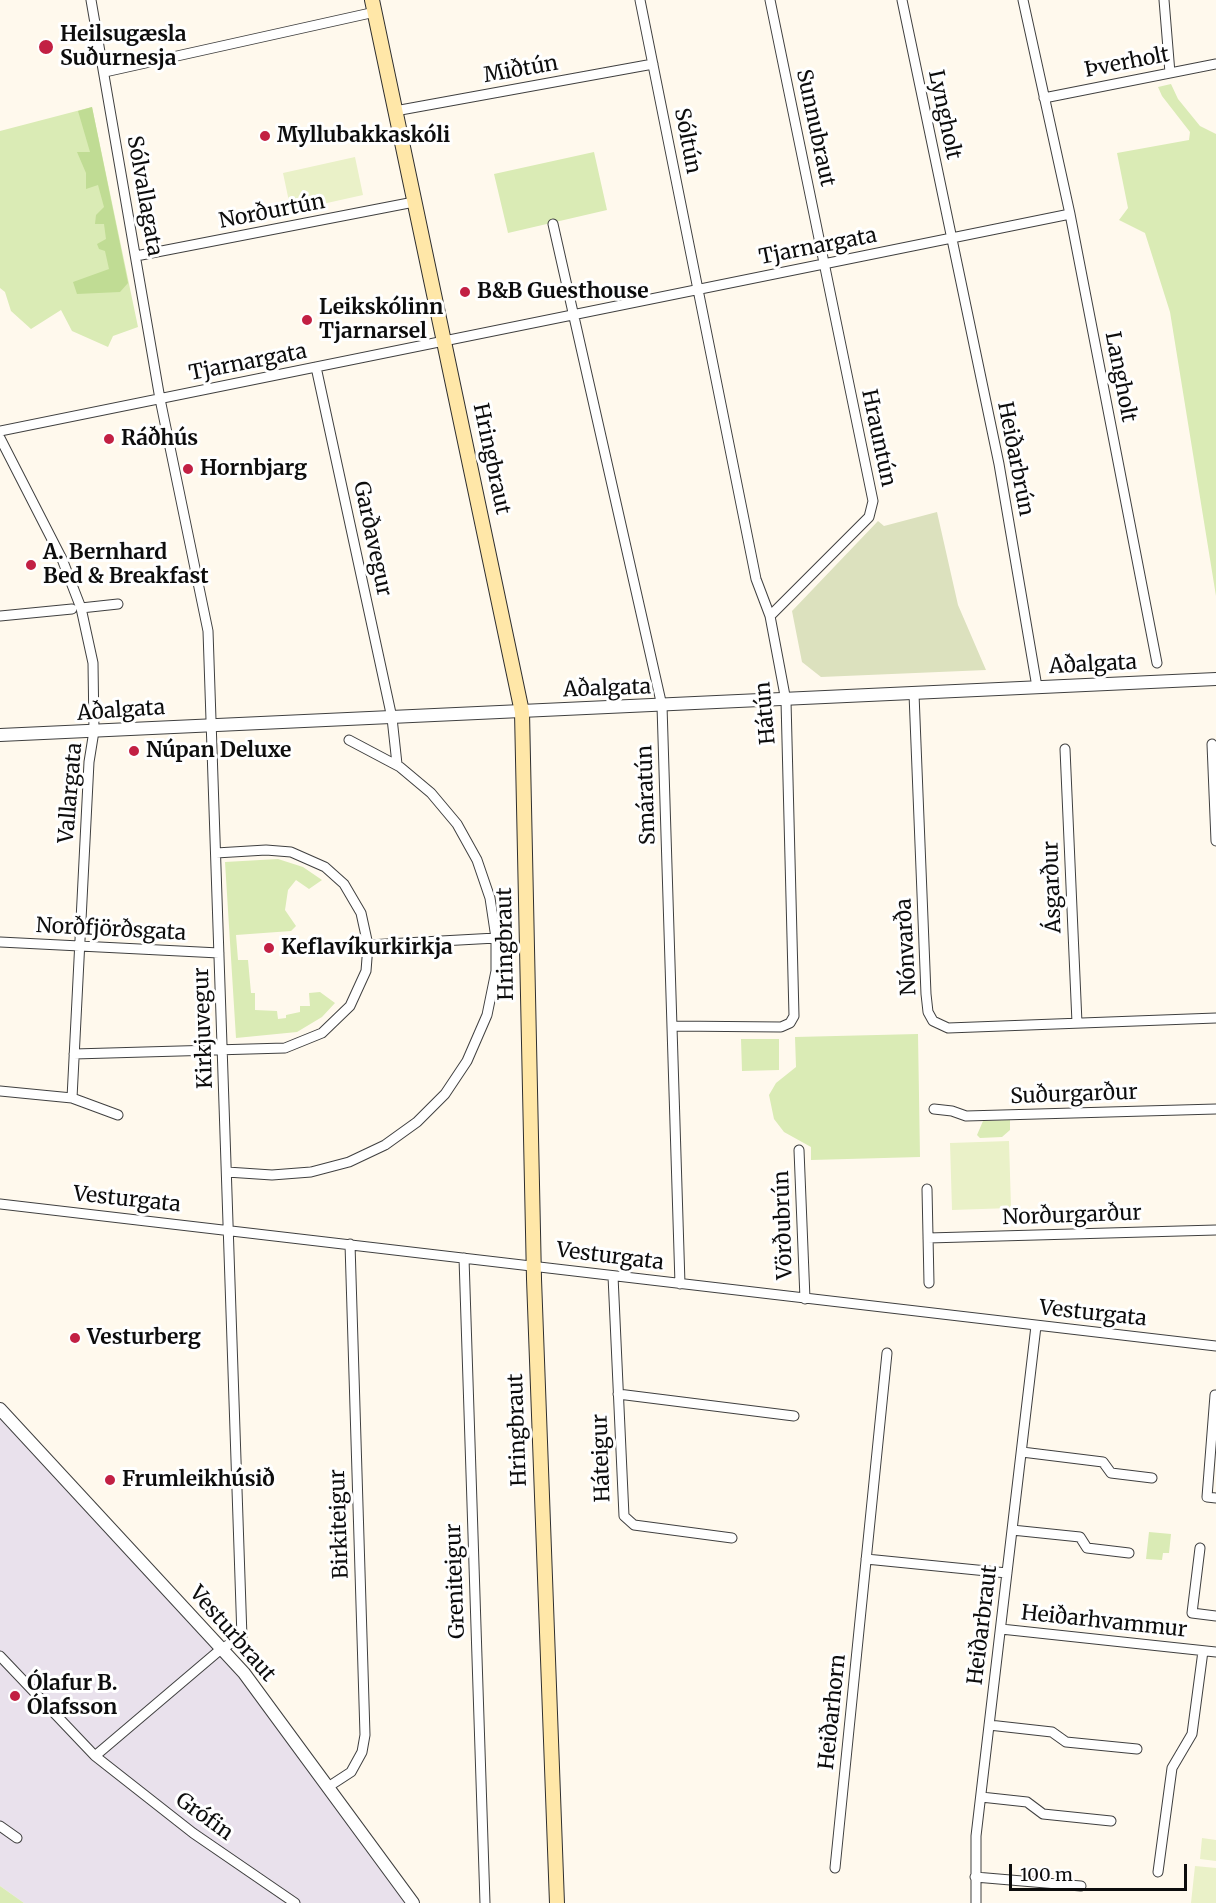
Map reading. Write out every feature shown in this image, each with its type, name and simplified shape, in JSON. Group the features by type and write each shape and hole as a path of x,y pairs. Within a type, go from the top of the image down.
{"main road":[{"name":"Hringbraut","path":"374,6 522,712 534,1266 556,1903"}],"street":[{"name":"Sólvallagata","path":"91,0 160,399"},
{"name":"Sóltún","path":"640,0 698,290"},
{"name":"Sunnubraut","path":"770,0 825,264"},
{"name":"Lyngholt","path":"902,0 952,238"},
{"name":"Langholt","path":"1023,0 1070,214 1157,663"},
{"path":"1164,0 1170,73"},
{"path":"105,72 374,6"},
{"name":"Miðtún","path":"395,111 653,64"},
{"name":"Þverholt","path":"1044,98 1216,64"},
{"name":"Norðurtún","path":"136,256 414,202"},
{"name":"Tjarnargata","path":"0,431 1070,214"},
{"path":"553,224 573,315"},
{"name":"Heiðarbrún","path":"952,238 999,464 1037,687"},
{"name":"Hrauntún","path":"770,616 868,517 873,501 825,264"},
{"name":"Hátún","path":"672,1026 781,1027 787,1025 794,1017 786,701 770,616 756,579 698,290"},
{"name":"Smáratún","path":"573,315 662,706 680,1284"},
{"name":"Garðavegur","path":"316,367 392,718 397,764"},
{"name":"Kirkjuvegur","path":"160,399 208,631 242,1637 221,1649"},
{"name":"Vallargata","path":"0,438 62,559 93,663 94,731 89,762 72,1098"},
{"path":"0,616 118,604"},
{"name":"Aðalgata","path":"0,735 68,734 1216,680"},
{"name":"Nónvarða","path":"915,694 926,994 930,1017 937,1024 948,1028 1216,1018"},
{"path":"227,1172 282,1175 330,1167 376,1149 417,1122 457,1078 476,1044 492,993 496,938 490,898 468,842 431,793 397,764 349,740"},
{"path":"1212,744 1216,841"},
{"name":"Ásgarður","path":"1065,749 1077,1023"},
{"path":"74,1054 285,1048 310,1040 333,1025 357,995 366,971 368,945 364,923 356,902 344,884 325,867 303,856 278,850 216,853"},
{"path":"368,945 496,938"},
{"name":"Norðfjörðsgata","path":"0,942 219,953"},
{"path":"0,1091 72,1098 118,1115"},
{"name":"Suðurgarður","path":"934,1110 952,1111 966,1116 1216,1109"},
{"name":"Vörðubrún","path":"799,1150 805,1299"},
{"path":"927,1189 929,1283"},
{"name":"Vesturgata","path":"0,1204 1216,1346"},
{"name":"Norðurgarður","path":"928,1238 1216,1230"},
{"name":"Birkiteigur","path":"328,1788 346,1778 355,1766 362,1752 365,1735 350,1244"},
{"name":"Greniteigur","path":"464,1258 485,1903"},
{"name":"Háteigur","path":"613,1276 622,1511 627,1520 638,1525 732,1538"},
{"name":"Heiðarbraut","path":"976,1903 975,1877 981,1797 1036,1326"},
{"name":"Heiðarhorn","path":"835,1868 887,1353"},
{"name":"Háteigur","path":"618,1394 794,1416"},
{"path":"1215,1395 1207,1497 1216,1498"},
{"name":"Vesturbraut","path":"0,1408 244,1673 413,1903"},
{"path":"1022,1452 1102,1462 1111,1473 1152,1478"},
{"path":"1012,1530 1080,1537 1088,1548 1129,1553"},
{"name":"Heiðarhvammur","path":"1200,1548 1192,1613 1216,1616"},
{"path":"866,1559 1007,1573"},
{"name":"Heiðarhvammur","path":"1001,1629 1216,1652"},
{"path":"95,1756 221,1649"},
{"name":"Heiðarhvammur","path":"1158,1872 1172,1768 1192,1734 1203,1651"},
{"name":"Grófin","path":"0,1656 95,1756 193,1833 295,1903"},
{"path":"989,1725 1052,1732 1066,1742 1137,1749"},
{"path":"981,1797 1027,1802 1043,1814 1111,1821"},
{"path":"0,1826 17,1838"},
{"path":"975,1877 1081,1886"}],"shaded area":[{"path":"0,1409 244,1673 413,1903 24,1903 0,1886"}],"green space":[{"path":"1171,84 1178,99 1200,126 1216,134 1216,596 1170,312 1145,233 1119,220 1128,208 1117,153 1189,140 1190,132 1162,96 1158,87"},
{"path":"92,107 138,327 113,336 108,347 72,331 61,310 31,329 11,311 5,292 0,288 0,131"},
{"path":"92,107 128,283 120,292 77,294 73,282 109,269 105,251 99,249 97,244 106,239 104,224 95,224 96,215 104,207 98,185 86,189 86,173 77,152 90,152 78,111"},
{"path":"594,152 607,210 508,233 494,174"},
{"path":"355,157 363,195 291,211 283,173"},
{"path":"937,512 958,605 986,670 821,677 802,662 792,611 878,521 884,526"},
{"path":"278,859 303,867 322,880 309,889 296,880 288,890 285,910 296,926 291,931 236,935 238,960 248,960 251,993 255,993 255,1010 277,1011 278,1019 286,1018 286,1015 300,1012 300,1006 310,1006 309,993 320,992 335,1003 322,1017 297,1032 236,1038 225,862"},
{"path":"918,1034 920,1157 811,1160 811,1147 784,1132 774,1119 769,1095 776,1083 796,1067 795,1037"},
{"path":"741,1039 779,1039 779,1070 742,1071"},
{"path":"1010,1120 1010,1130 1002,1137 980,1138 977,1135 983,1121"},
{"path":"1009,1141 1011,1208 952,1210 950,1143"},
{"path":"1149,1532 1171,1534 1169,1553 1163,1553 1162,1560 1146,1559"},
{"path":"1202,1838 1216,1840 1216,1861 1200,1859"},
{"path":"1195,1866 1216,1868 1216,1903 1191,1903"},
{"path":"0,1886 24,1903 0,1903"}],"place":[{"name":"Heilsugæsla Suðurnesja","path":"46,47"},
{"name":"Myllubakkaskóli","path":"265,136"},
{"name":"B&B Guesthouse","path":"465,292"},
{"name":"Leikskólinn Tjarnarsel","path":"307,320"},
{"name":"Ráðhús","path":"109,439"},
{"name":"Hornbjarg","path":"188,469"},
{"name":"A. Bernhard Bed & Breakfast","path":"31,565"},
{"name":"Núpan Deluxe","path":"134,751"},
{"name":"Keflavíkurkirkja","path":"269,948"},
{"name":"Vesturberg","path":"75,1338"},
{"name":"Frumleikhúsið","path":"110,1480"},
{"name":"Ólafur B. Ólafsson","path":"15,1696"}]}
